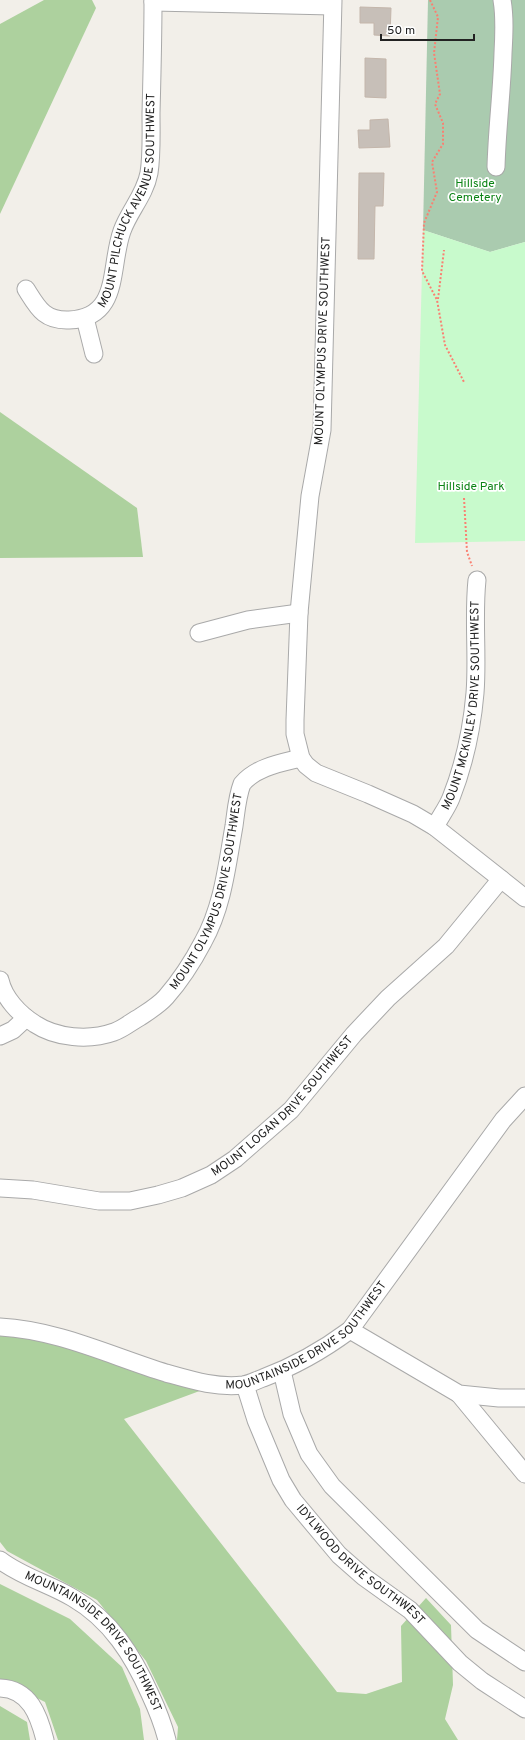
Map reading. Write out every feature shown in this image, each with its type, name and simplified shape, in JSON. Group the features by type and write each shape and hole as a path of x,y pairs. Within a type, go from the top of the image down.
{"street":[{"path":"496,167 503,60 502,0"},
{"path":"153,1 333,3"},
{"name":"MOUNT PILCHUCK AVENUE SOUTHWEST","path":"26,289 40,310 48,317 55,320 85,318 100,309 105,302 122,230 138,204 149,174 153,1"},
{"name":"MOUNT OLYMPUS DRIVE SOUTHWEST","path":"0,985 13,1005 26,1018 43,1029 61,1034 82,1037 113,1032 148,1012 165,998 182,976 203,942 213,922 224,882 242,784 246,779 261,770 273,765 301,758 295,734 299,613 310,496 322,430 333,3"},
{"path":"85,318 94,354"},
{"name":"MOUNT MCKINLEY DRIVE SOUTHWEST","path":"435,827 451,799 458,780 472,719 475,692 475,613 477,580"},
{"path":"199,633 248,620 299,613"},
{"path":"301,758 306,765 316,773 400,808 435,827 525,898"},
{"name":"MOUNT LOGAN DRIVE SOUTHWEST","path":"0,1188 33,1190 99,1201 130,1201 182,1188 211,1175 235,1159 291,1110 354,1034 388,998 446,946 501,879"},
{"path":"0,1036 13,1030 26,1018"},
{"name":"MOUNTAINSIDE DRIVE SOUTHWEST","path":"0,1327 59,1336 144,1366 202,1383 244,1385 282,1371 315,1354 350,1330 503,1120 525,1096"},
{"path":"350,1330 459,1394 525,1474"},
{"path":"282,1371 292,1414 309,1454 332,1486 477,1630 525,1662"},
{"name":"IDYLWOOD DRIVE SOUTHWEST","path":"244,1385 256,1420 281,1480 293,1500 334,1550 364,1577 410,1610 460,1663 482,1681 525,1709"},
{"path":"459,1394 499,1398 525,1398"},
{"name":"MOUNTAINSIDE DRIVE SOUTHWEST","path":"0,1560 28,1576 74,1598 111,1628 139,1668 162,1720 167,1740"},
{"path":"0,1688 17,1692 33,1707 39,1717 45,1740"}],"path":[{"path":"430,0 438,17 434,53 440,94 435,104 443,123 443,144 432,162 437,192 424,223 422,271 437,300 445,345 464,382"},
{"path":"437,300 444,250"},
{"path":"464,498 467,552 477,580"}],"green space":[{"path":"44,0 92,0 96,8 0,214 0,24"},
{"name":"Hillside Cemetery","path":"428,0 525,0 525,242 490,252 423,230"},
{"name":"Hillside Park","path":"423,230 490,252 525,242 525,541 415,543"},
{"path":"0,412 137,508 143,557 0,558"},
{"path":"0,1333 148,1361 205,1389 124,1419 337,1692 366,1694 402,1682 401,1626 426,1598 451,1625 453,1685 445,1719 458,1740 177,1740 178,1727 146,1661 97,1600 7,1551 0,1542"},
{"path":"0,1584 70,1619 122,1667 140,1709 144,1740 58,1740 45,1702 0,1680"},
{"path":"0,1706 27,1722 30,1740 0,1740"}],"building":[{"path":"360,7 391,8 390,36 374,35 374,23 360,23"},
{"path":"365,58 386,59 386,98 365,97"},
{"path":"388,119 390,147 359,148 358,130 370,130 370,120"},
{"path":"359,173 384,173 383,206 375,206 374,259 358,259"}]}
